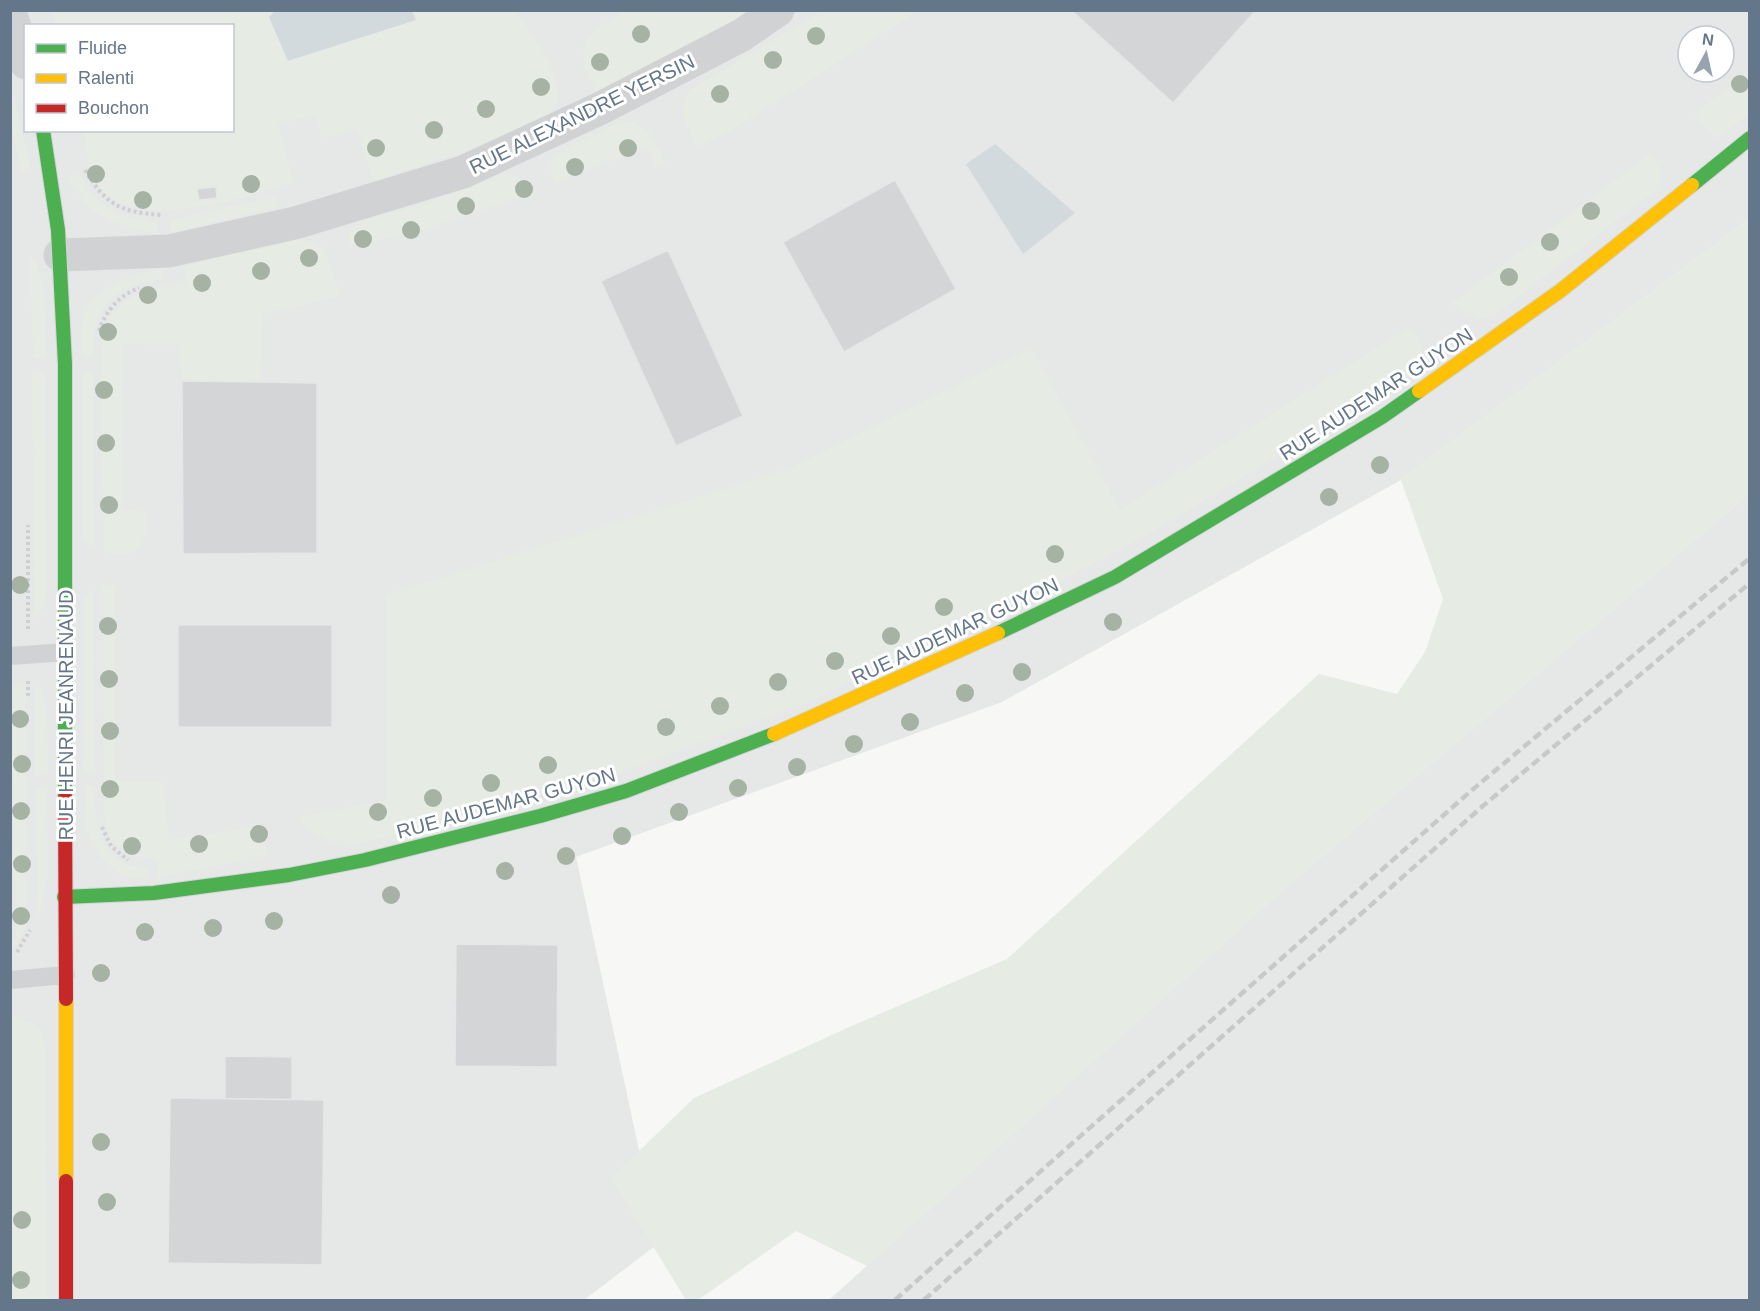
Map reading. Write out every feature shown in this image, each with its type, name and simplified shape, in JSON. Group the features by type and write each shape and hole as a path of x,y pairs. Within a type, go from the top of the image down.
{"street":[{"name":"RUE ALEXANDRE YERSIN","path":"60,255 169,250 295,223 463,171 524,146 629,94 742,35 778,10"},
{"path":"10,11 24,56"},
{"name":"RUE HENRI JEANRENAUD","path":"43,132 60,255 65,364 66,1300"},
{"name":"RUE AUDEMAR GUYON","path":"64,897 154,893 289,875 365,860 540,816 627,791 809,720 968,648 1115,577 1383,417 1560,291 1749,138"}],"lane":[{"path":"19,655 66,652"},
{"path":"10,980 66,975"}],"path":[{"path":"84,168 97,189 111,205 143,214 164,215"},
{"path":"98,337 110,310 129,292 146,286"},
{"path":"28,515 19,655 28,701"},
{"path":"100,818 102,832 122,856 151,866 154,893"},
{"path":"10,956 20,948 31,928"}],"shaded area":[{"path":"276,10 412,11 416,20 288,61 269,17"},
{"path":"10,11 1749,11 1749,219 1401,480 1002,702 576,857 659,1243 584,1300 11,1300"},
{"path":"51,11 515,11 540,47 555,76 558,91 556,104 549,115 463,152 373,181 357,129 322,138 316,115 278,124 294,183 220,203 191,208 162,210 136,208 114,199 97,184 89,165 84,132 234,132 234,24 56,24"},
{"path":"625,11 752,11 598,95 585,66 583,54 585,45 598,28"},
{"path":"821,11 918,11 735,128 697,147 687,125 684,111 684,104 691,89"},
{"path":"1749,70 1749,113 1718,139 1694,115 1732,84 1736,84 1736,81"},
{"path":"10,79 31,170 21,172 11,122"},
{"path":"632,121 648,131 666,162 655,166 647,147 556,182 550,168 553,155 615,124"},
{"path":"995,144 1075,213 1023,254 966,164"},
{"path":"1650,154 1657,163 1661,175 1656,190 1493,316 1479,319 1451,304"},
{"path":"507,173 522,180 529,194 423,230 351,247 348,236 351,229 361,221 424,204"},
{"path":"80,174 102,204 131,218 157,223 158,233 129,228 104,218 93,210 75,190 69,176"},
{"path":"275,197 278,207 171,233 170,220"},
{"path":"1749,219 1749,494 1287,886 867,1266 796,1231 698,1300 686,1300 611,1178 694,1098 847,1028 1007,959 1319,674 1397,694 1425,652 1443,599 1401,480"},
{"path":"298,239 317,243 324,249 340,295 263,314 260,382 182,381 179,345 122,344 121,509 146,511 145,533 140,547 135,551 104,552 101,350 111,318 128,299 140,293 186,283 184,266"},
{"path":"30,257 36,263 43,288 46,358 33,358"},
{"path":"163,269 163,278 131,287 109,300 97,322 93,356 82,356 83,318 95,298 127,278"},
{"path":"1410,327 1420,343 1422,356 1416,368 1403,381 1142,538 986,619 802,705 613,775 388,837 349,845 330,841 307,830 299,817 386,800 386,595 788,469 1031,348 1120,510"},
{"path":"83,371 93,371 95,550 83,540"},
{"path":"32,372 45,372 47,589 45,605 34,620"},
{"path":"1749,494 1749,1300 829,1300 1287,886"},
{"path":"103,585 115,585 115,782 163,782 169,840 265,825 266,850 263,857 158,877 156,858 136,857 128,854 121,850 110,837 104,817"},
{"path":"94,589 95,773 83,773 84,599"},
{"path":"25,684 26,928 11,952 11,944 16,937 12,686"},
{"path":"35,685 42,690 47,709 48,775 35,775"},
{"path":"85,786 95,786 96,815 103,840 109,851 118,859 131,865 147,868 149,878 128,878 120,875 98,855 86,829"},
{"path":"35,788 47,788 48,877 38,921"},
{"path":"10,1016 36,1024 43,1035 46,1054 47,1300 11,1300"}],"building":[{"path":"1071,10 1256,10 1173,103"},
{"path":"895,180 956,289 844,352 783,242"},
{"path":"216,187 217,198 199,200 197,189"},
{"path":"668,250 743,416 676,446 601,281"},
{"path":"182,381 317,383 317,553 183,554"},
{"path":"178,625 332,625 332,727 178,727"},
{"path":"456,944 558,945 557,1067 455,1066"},
{"path":"225,1056 292,1057 292,1100 225,1099"},
{"path":"170,1098 324,1100 322,1265 168,1263"}],"railway":[{"path":"895,1300 1472,790 1750,558"},
{"path":"924,1300 1484,805 1750,583"}],"traffic: fast":[{"path":"43,132 58,230 65,364 65,798"},
{"path":"1692,185 1750,138"},
{"path":"998,633 1115,577 1382,417 1419,391"},
{"path":"64,897 154,893 289,875 365,860 540,816 626,791 774,734"}],"traffic: slow":[{"path":"1419,391 1560,291 1692,185"},
{"path":"774,734 998,633"},
{"path":"66,999 66,1181"}],"traffic: jam":[{"path":"65,798 66,999"},
{"path":"66,1181 66,1300"}]}
